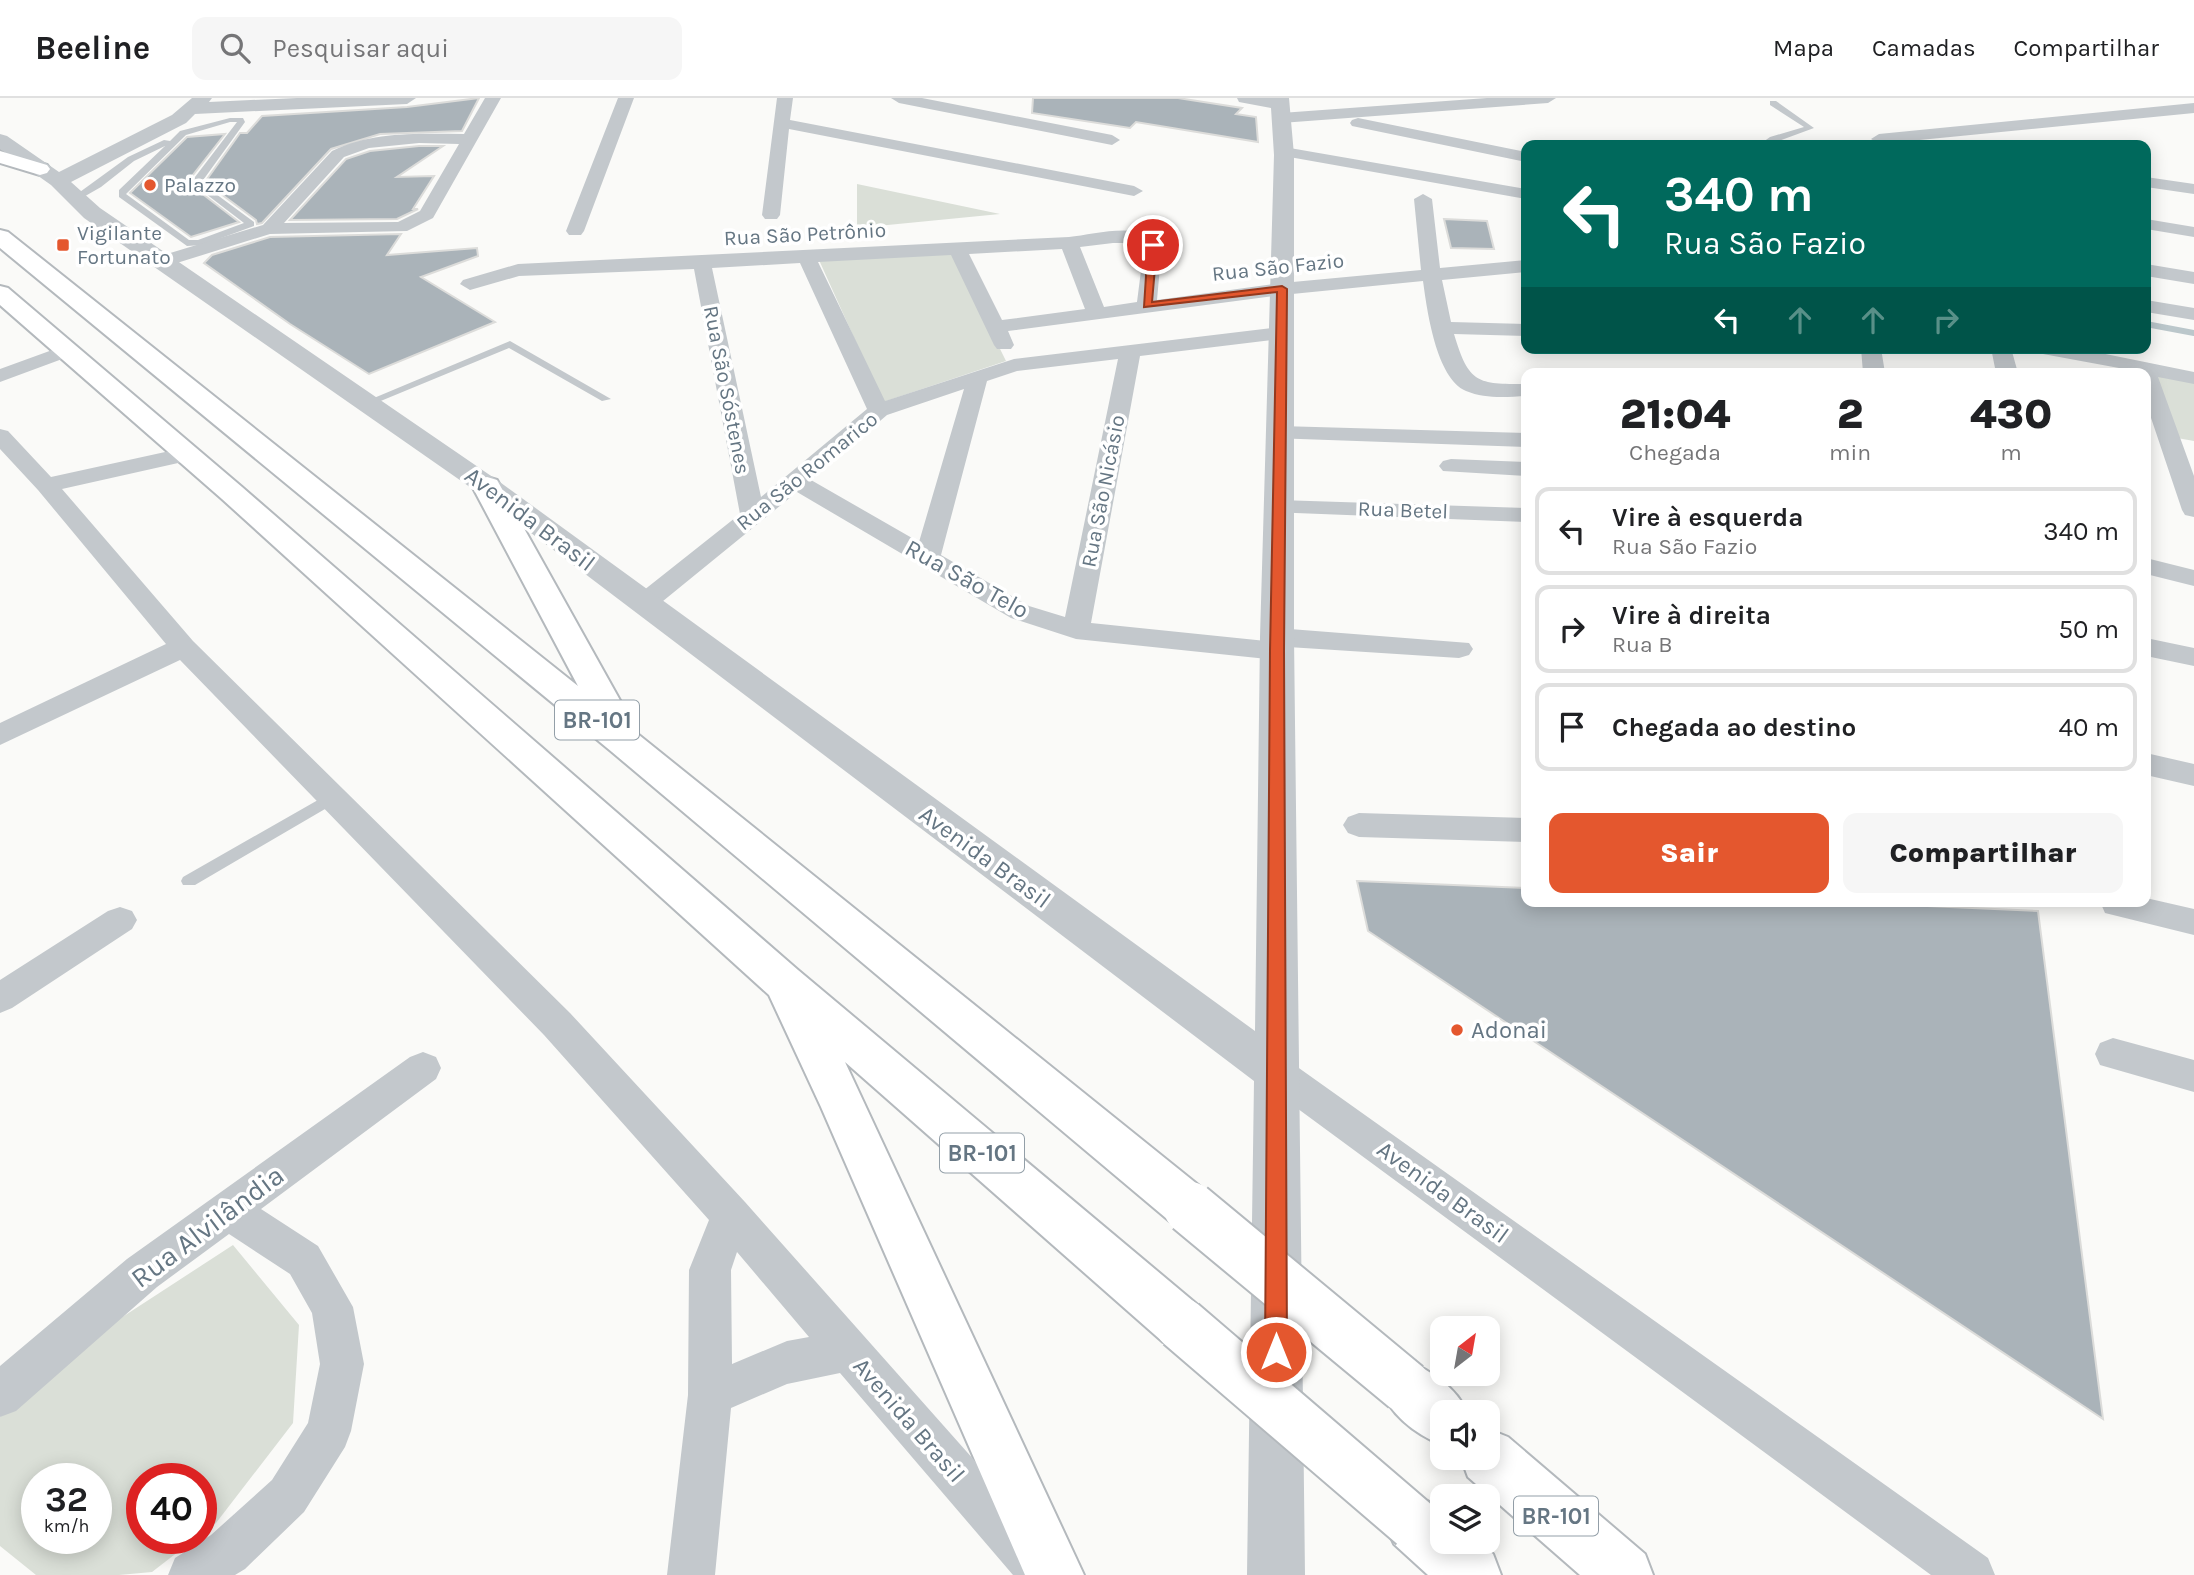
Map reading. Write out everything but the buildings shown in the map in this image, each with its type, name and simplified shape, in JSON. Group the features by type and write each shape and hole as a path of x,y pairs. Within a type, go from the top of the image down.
{"highway":[{"path":"0,157 40,169"},
{"name":"BR-101","path":"0,237 625,743 1424,1402"},
{"name":"BR-101","path":"0,293 188,454 783,982 1472,1575"},
{"path":"488,486 625,743"},
{"path":"783,982 842,1103 1055,1575"},
{"name":"BR-101","path":"1500,1467 1624,1575"}],"street":[{"path":"68,190 198,104 407,98"},
{"path":"164,261 269,229 411,224 427,214 493,98"},
{"path":"575,231 626,98"},
{"path":"771,215 785,98"},
{"path":"899,98 1112,140"},
{"path":"1246,98 1319,116 1521,156"},
{"path":"1319,116 1548,98"},
{"path":"1276,1575 1277,644 1284,152 1281,107"},
{"path":"1879,139 2194,108"},
{"path":"781,123 1134,191"},
{"path":"269,229 338,154 347,148 384,141 469,139"},
{"name":"Avenida Brasil","path":"0,140 68,190 92,213 488,486 643,604 1276,1072 1971,1575"},
{"path":"1284,152 1521,193"},
{"path":"40,169 112,163"},
{"path":"2151,181 2194,178"},
{"path":"2151,182 2194,189"},
{"path":"1423,198 1430,274 1441,328 1459,372 1469,384 1490,389 1521,390"},
{"path":"2151,225 2194,232"},
{"name":"Rua São Petrônio","path":"470,284 518,270 702,263 1069,243 1129,237 1144,239 1153,245 1147,305"},
{"path":"1069,243 1096,312"},
{"path":"957,249 1013,365"},
{"path":"806,257 879,410"},
{"name":"Rua São Sóstenes","path":"702,263 752,516"},
{"name":"Rua São Fazio","path":"995,327 1282,289 1521,266"},
{"path":"2151,271 2194,278"},
{"path":"2151,307 2194,314"},
{"path":"1441,328 1521,330"},
{"name":"Rua São Romarico","path":"643,604 796,481 879,410 1013,365 1281,333"},
{"path":"0,376 66,352"},
{"name":"Rua São Nicásio","path":"1076,631 1130,352"},
{"path":"2068,354 2128,368"},
{"path":"2151,373 2194,378"},
{"path":"927,558 978,376"},
{"path":"2151,390 2194,510"},
{"path":"1280,433 1521,440"},
{"path":"2166,436 2194,441"},
{"name":"Avenida Brasil","path":"4,446 46,485 183,647 557,1024 731,1215 1044,1575"},
{"path":"46,485 188,454"},
{"path":"1451,466 1521,469"},
{"name":"Rua São Telo","path":"796,481 1020,612 1076,631 1277,644 1459,649"},
{"name":"Rua Betel","path":"1279,507 1521,515"},
{"path":"2151,567 2194,578"},
{"path":"0,735 183,647"},
{"path":"2151,648 2194,657"},
{"path":"2151,765 2194,775"},
{"path":"1359,825 1521,830"},
{"path":"2130,907 2194,922"},
{"path":"0,998 120,919"},
{"path":"2113,1054 2193,1079"},
{"name":"Rua Alvilândia","path":"0,1395 142,1273 423,1068"},
{"path":"192,1575 228,1552 288,1496 329,1431 342,1364 332,1307 304,1260 228,1210"},
{"path":"691,1575 710,1395 710,1270 731,1215"},
{"path":"710,1395 787,1363 848,1350"}],"lane":[{"path":"1771,140 1810,128 1773,103"},
{"path":"112,163 131,159 183,133 207,124 240,120 197,184 251,224 199,243 187,243 122,195 122,192 183,133"},
{"path":"368,402 510,344 606,399"},
{"path":"189,881 332,798"}],"shaded area":[{"path":"857,184 1000,214 857,228"},
{"path":"951,250 1006,361 883,402 819,260"},
{"path":"2151,370 2194,378 2194,441 2166,436 2151,390"},
{"path":"233,1245 299,1325 293,1423 217,1522 217,1463 126,1463 126,1554 175,1554 152,1572 119,1575 36,1575 0,1546 0,1417 84,1342"}],"waterway":[{"path":"2151,325 2194,333"}],"place":[{"name":"Palazzo","path":"150,185"},
{"name":"Vigilante Fortunato","path":"63,245"},
{"name":"Adonai","path":"1457,1030"}],"route":[{"path":"1153,245 1147,305 1282,289 1277,651 1276,1352"}]}
